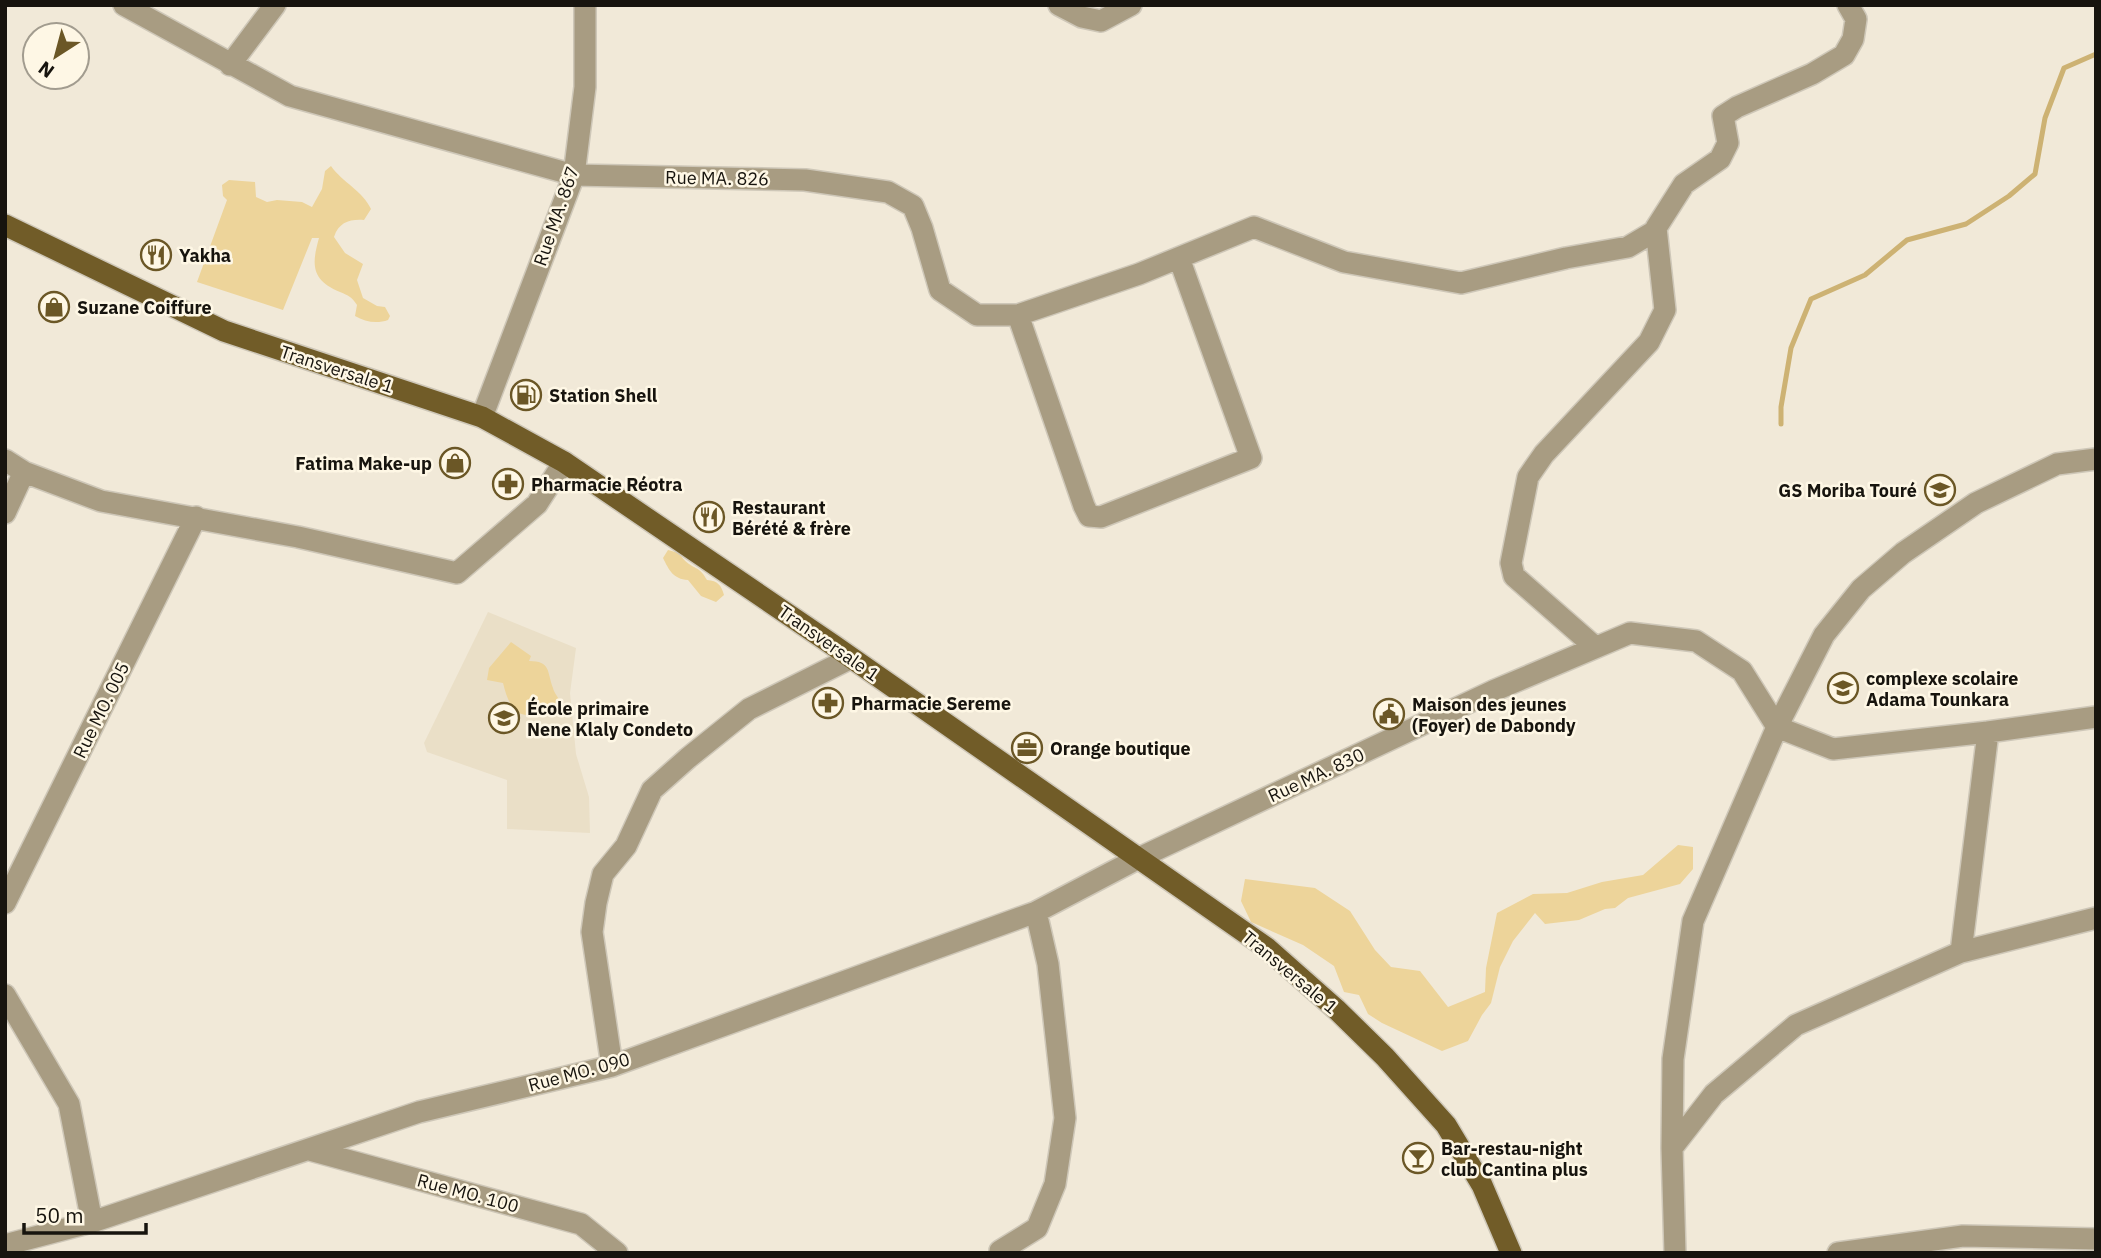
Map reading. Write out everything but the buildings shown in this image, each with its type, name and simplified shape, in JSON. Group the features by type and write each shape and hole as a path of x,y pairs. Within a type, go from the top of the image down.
{"main road":[{"name":"Transversale 1","path":"5,225 224,331 482,417 564,462 1267,948 1385,1057 1446,1125 1482,1185 1511,1253"}],"street":[{"name":"Rue MA. 826","path":"124,5 290,96 574,175 805,180 888,192 913,206 940,290 977,315 1018,315 1139,274 1254,227 1344,262 1461,283 1556,260 1628,247 1655,231"},
{"path":"230,65 275,5"},
{"name":"Rue MA. 867","path":"482,417 574,175 584,88 585,5"},
{"path":"1059,5 1082,17 1101,21 1131,5"},
{"path":"1595,647 1514,576 1511,563 1528,477 1544,454 1649,342 1665,310 1655,231 1684,184 1720,159 1728,143 1723,116 1737,107 1812,74 1844,55 1853,39 1856,19 1848,5"},
{"path":"1018,315 1084,506 1090,516 1101,517 1251,458 1179,258"},
{"path":"1675,1253 1672,1059 1693,921 1777,727 1824,635 1861,589 1903,553 1976,503 2057,464 2096,459"},
{"path":"5,460 24,472 101,501 196,517 457,573 537,504 564,462"},
{"path":"5,513 24,472"},
{"name":"Rue MO. 005","path":"5,904 196,517"},
{"name":"Rue MA. 830","path":"1139,858 1493,691 1630,634 1696,641 1742,671 1777,727"},
{"path":"612,1066 593,932 596,903 603,874 626,846 652,790 749,709 851,658"},
{"path":"1777,727 1833,749 2096,717"},
{"path":"1961,951 1988,732"},
{"name":"Rue MO. 090","path":"5,1245 92,1222 419,1112 612,1066 1036,912 1139,858"},
{"path":"1000,1253 1037,1228 1055,1184 1065,1118 1048,964 1036,912"},
{"path":"1672,1148 1714,1094 1796,1025 1961,951 2096,918"},
{"path":"5,995 68,1104 92,1222"},
{"name":"Rue MO. 100","path":"310,1150 581,1224 617,1253"},
{"path":"1838,1253 1963,1236 2096,1239"}],"shaded area":[{"path":"331,166 363,197 371,209 364,220 354,220 342,225 334,237 345,253 363,264 357,280 363,298 377,306 385,307 390,316 388,320 371,322 355,316 357,305 353,300 323,282 318,276 315,263 319,238 312,238 283,310 197,282 227,200 223,196 222,185 229,180 255,182 256,197 267,202 302,202 312,207 322,189 325,171"},
{"path":"668,550 679,554 701,571 707,580 719,584 724,595 716,602 701,596 688,580 675,576 663,558"},
{"name":"École primaire Nene Klaly Condeto","path":"488,612 576,648 570,693 576,754 589,797 590,833 507,829 507,780 427,752 424,743"},
{"path":"511,642 531,656 529,661 545,665 561,703 558,711 536,715 521,714 511,704 503,683 487,680 489,668"},
{"path":"1678,845 1693,847 1693,869 1680,884 1628,898 1615,908 1605,909 1579,920 1545,924 1535,913 1513,941 1500,967 1491,1003 1468,1041 1442,1051 1368,1014 1359,995 1344,992 1334,966 1303,945 1251,922 1241,901 1245,879 1315,888 1350,911 1375,950 1391,967 1420,971 1448,1007 1485,992 1486,968 1497,913 1533,894 1567,893 1602,882 1643,875"}],"waterway":[{"path":"1781,424 1781,407 1791,348 1811,299 1865,275 1907,240 1966,224 2009,196 2035,174 2045,118 2064,68 2096,54"}],"place":[{"name":"Yakha","path":"156,255"},
{"name":"Suzane Coiffure","path":"54,307"},
{"name":"Station Shell","path":"526,395"},
{"name":"Fatima Make-up","path":"455,463"},
{"name":"Pharmacie Réotra","path":"508,484"},
{"name":"GS Moriba Touré","path":"1940,490"},
{"name":"Restaurant Bérété & frère","path":"709,517"},
{"name":"complexe scolaire Adama Tounkara","path":"1843,688"},
{"name":"Pharmacie Sereme","path":"828,703"},
{"name":"Maison des jeunes (Foyer) de Dabondy","path":"1389,714"},
{"name":"École primaire Nene Klaly Condeto","path":"504,718"},
{"name":"Orange boutique","path":"1027,748"},
{"name":"Bar-restau-night club Cantina plus","path":"1418,1158"}]}
